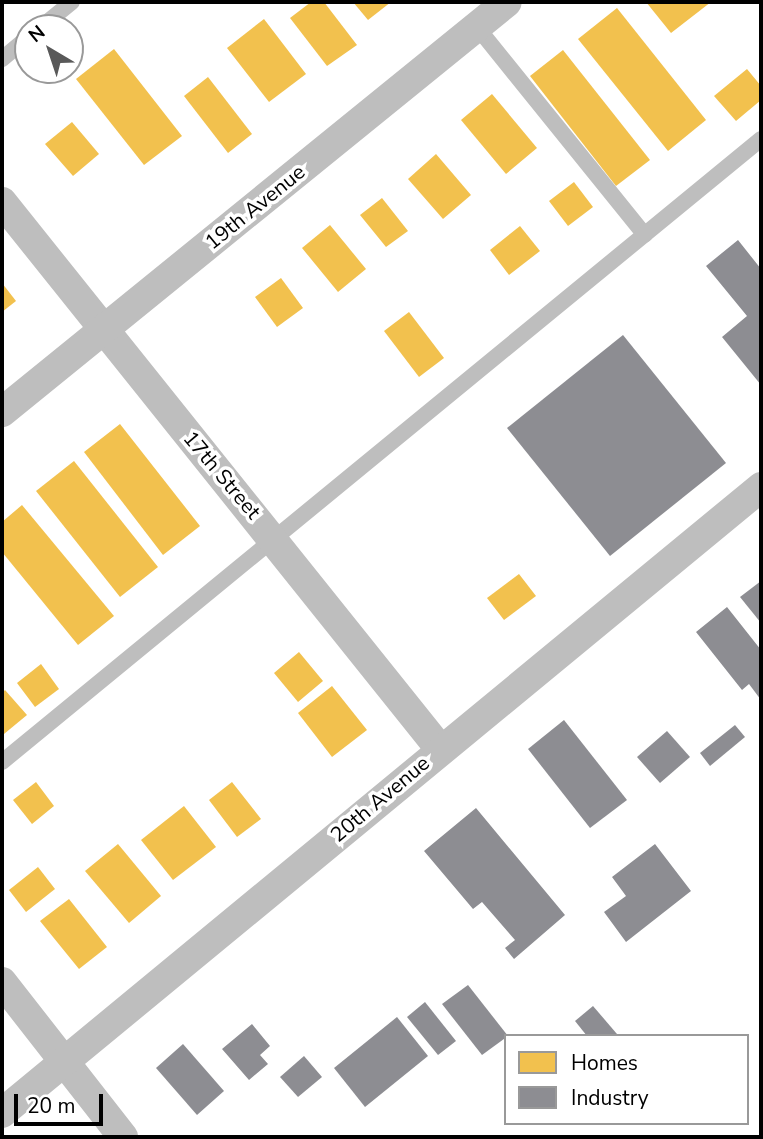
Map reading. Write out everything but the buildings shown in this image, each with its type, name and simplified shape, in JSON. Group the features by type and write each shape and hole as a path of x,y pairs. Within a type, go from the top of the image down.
{"street":[{"name":"19th Avenue","path":"2,412 508,2"},
{"name":"17th Street","path":"2,202 440,748"},
{"name":"20th Avenue","path":"2,1114 440,748 761,487"},
{"path":"2,982 123,1137"}],"lane":[{"path":"57,14 72,2"},
{"path":"477,27 645,235"},
{"path":"2,762 761,139"}]}
